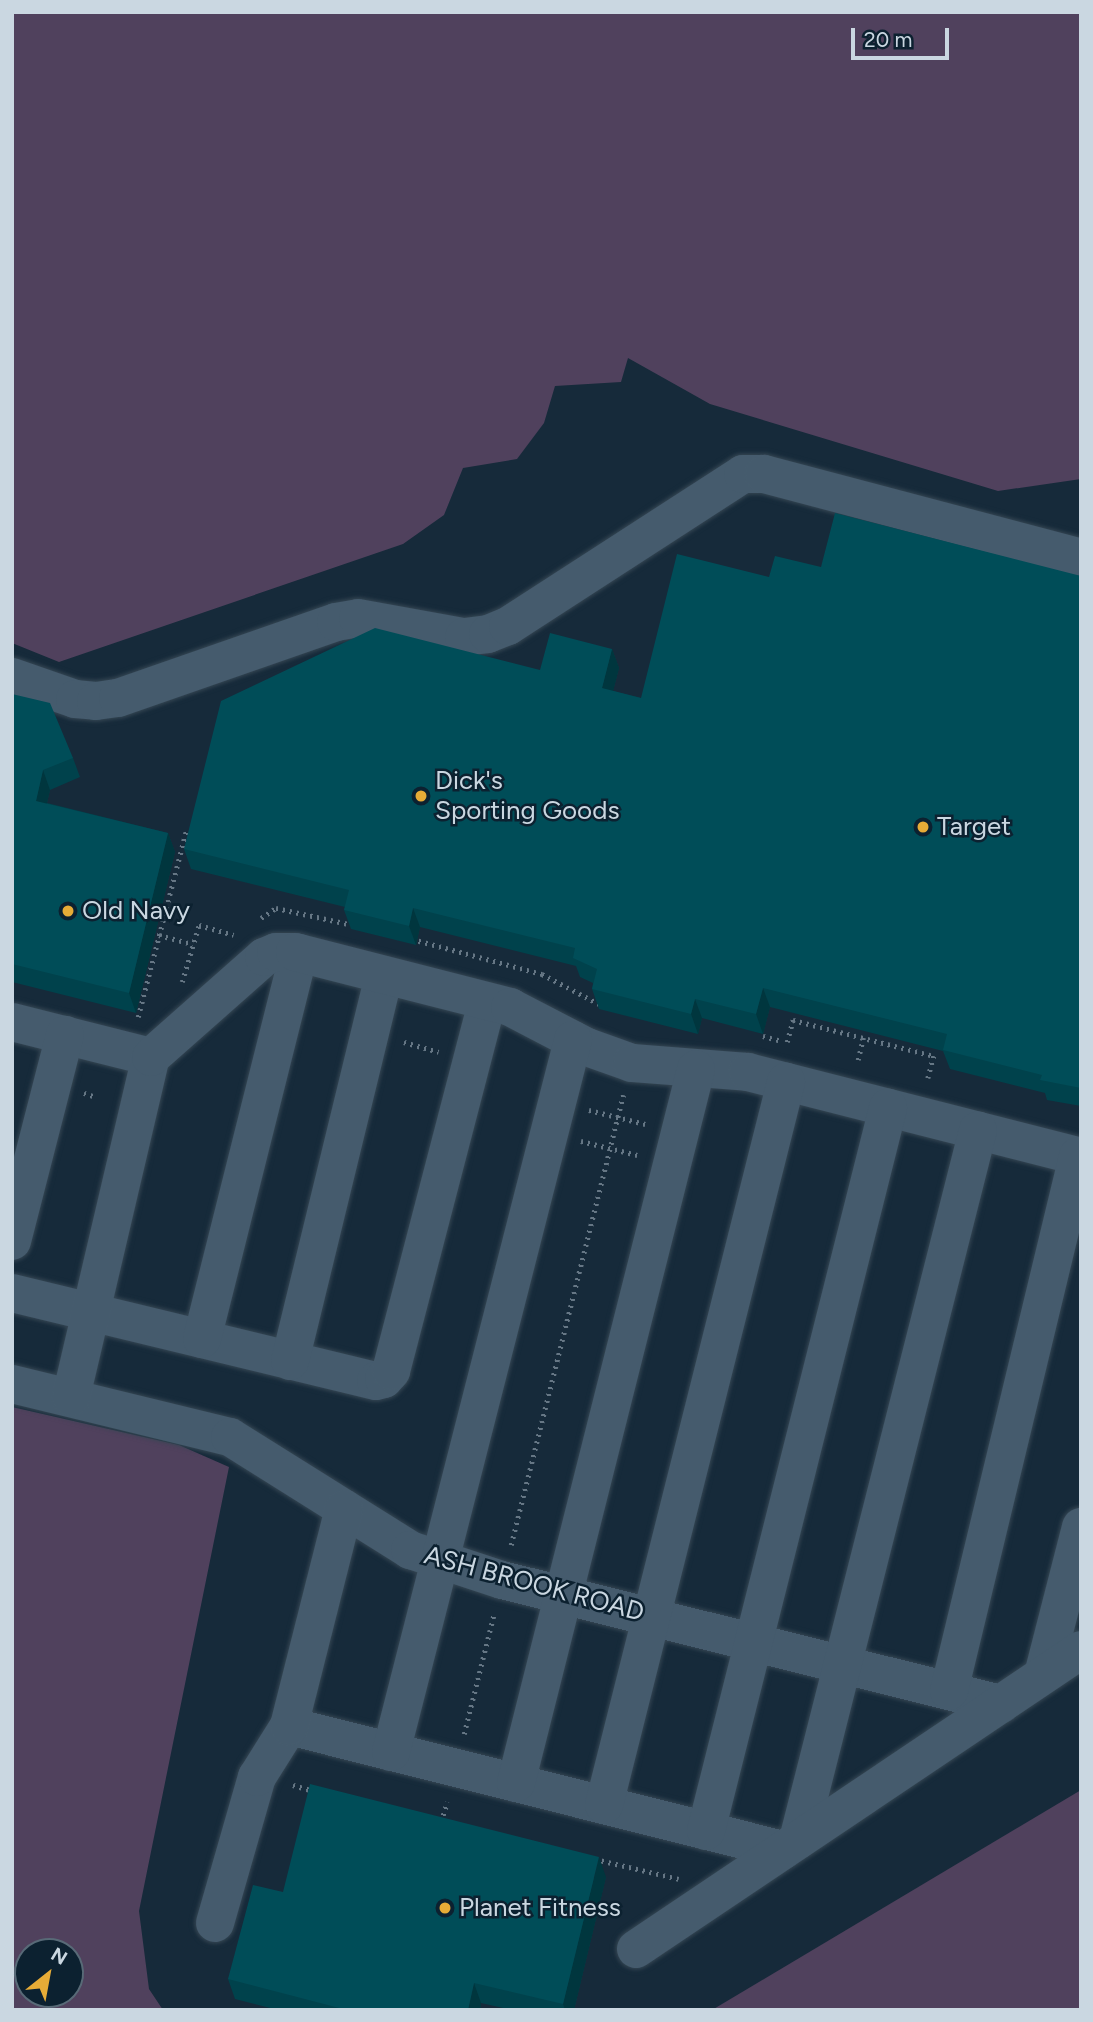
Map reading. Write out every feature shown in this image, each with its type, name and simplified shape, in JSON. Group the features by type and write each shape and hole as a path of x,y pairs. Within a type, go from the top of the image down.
{"street":[{"path":"12,677 75,699 96,701 118,698 337,622 358,618 464,637 488,634 508,626 743,474 764,474 1081,558"},
{"path":"71,1397 151,1057 264,957 285,951 488,1002 532,1016 573,1040 632,1063 733,1070 1079,1157 949,1690"},
{"path":"202,1339 299,953"},
{"path":"290,1361 384,975"},
{"path":"12,1293 376,1381 391,1371 488,1002"},
{"path":"12,1022 151,1057"},
{"path":"12,1241 65,1035"},
{"path":"391,1752 573,1040"},
{"path":"516,1783 696,1069"},
{"path":"604,1805 786,1082"},
{"path":"706,1831 888,1108"},
{"path":"790,1845 842,1664 978,1130"},
{"name":"ASH BROOK ROAD","path":"12,1384 230,1437 411,1550 441,1560 563,1595 1001,1704"},
{"path":"215,1923 257,1777 289,1726 344,1509"},
{"path":"1043,1675 1081,1527"},
{"path":"636,1949 1081,1650"},
{"path":"289,1726 706,1831 790,1845"}],"path":[{"path":"138,1017 186,831"},
{"path":"182,983 199,925 239,937"},
{"path":"159,935 193,944"},
{"path":"787,1042 793,1020 934,1056 928,1079"},
{"path":"370,1033 472,1061"},
{"path":"858,1060 863,1038"},
{"path":"508,1556 625,1088"},
{"path":"600,1113 637,1122"},
{"path":"592,1143 627,1152"},
{"path":"461,1745 497,1602"},
{"path":"257,1777 319,1792"},
{"path":"441,1822 449,1794"},
{"path":"428,1818 454,1825"},
{"path":"586,1857 724,1890"}],"shaded area":[{"path":"12,12 1081,12 1081,479 998,491 710,404 628,358 621,382 555,386 544,423 517,459 463,468 444,515 403,544 59,662 12,643"},
{"path":"12,1407 179,1445 229,1467 139,1911 149,1989 163,2010 12,2010"},
{"path":"1081,1790 1081,2010 712,2010"}],"building":[{"path":"835,513 1081,576 1081,1088 1040,1080 1042,1075 943,1050 947,1034 763,988 756,1014 695,999 691,1014 592,989 597,969 573,958 575,948 413,908 409,926 344,910 349,890 184,849 221,701 375,628 540,670 550,633 612,649 602,688 641,698 677,554 769,577 775,556 821,567"},
{"path":"12,694 50,703 73,758 43,770 36,801 168,833 129,993 12,964"},
{"name":"Planet Fitness","path":"310,1784 599,1857 563,2004 474,1983 468,2010 347,2010 228,1979 253,1885 283,1892"}],"place":[{"name":"Dick's Sporting Goods","path":"421,796"},
{"name":"Target","path":"923,827"},
{"name":"Old Navy","path":"68,911"},
{"name":"Planet Fitness","path":"445,1908"}]}
